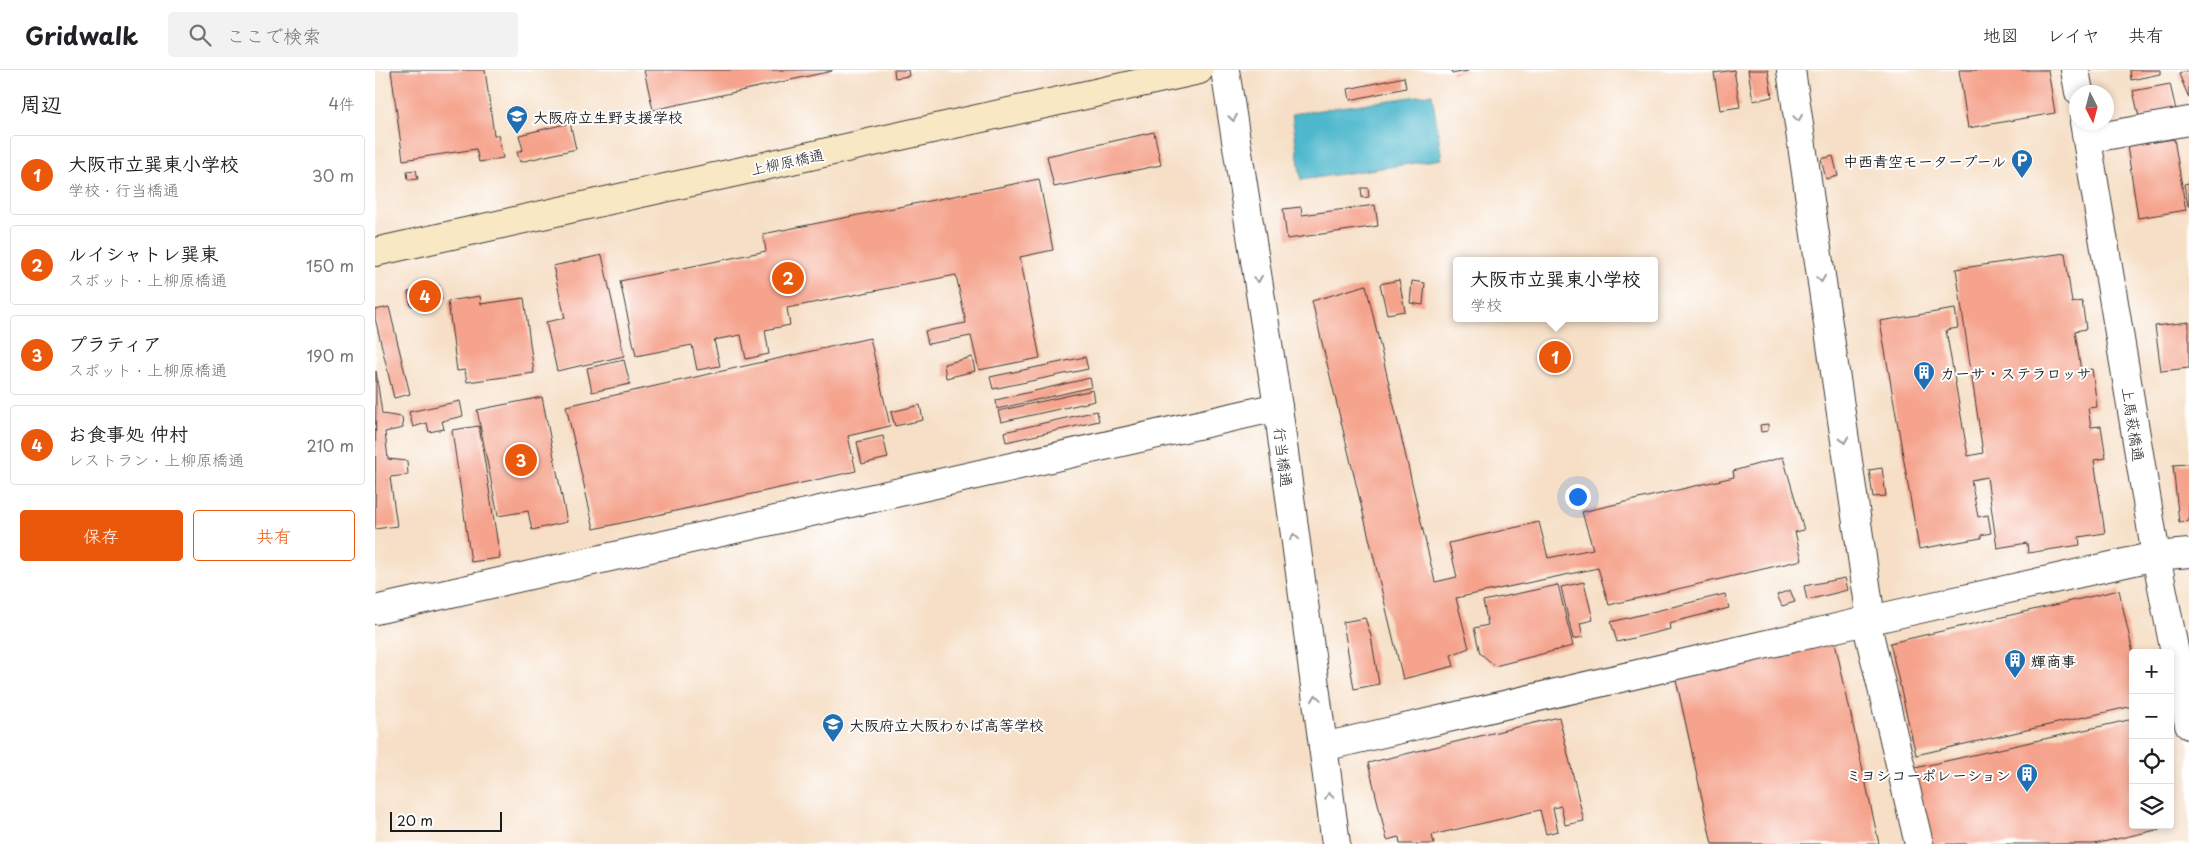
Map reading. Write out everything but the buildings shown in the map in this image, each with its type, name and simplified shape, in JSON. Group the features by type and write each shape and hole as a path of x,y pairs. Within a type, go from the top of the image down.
{"street":[{"name":"上柳原橋通","path":"375,252 1199,70"},
{"name":"行当橋通","path":"1225,70 1278,407 1336,844"},
{"path":"1791,70 1868,620 1919,844"},
{"path":"2075,70 2078,85"},
{"path":"2085,131 2189,121"},
{"name":"上馬萩橋通","path":"2085,131 2156,556 2189,725"},
{"path":"375,610 1278,407"},
{"path":"1323,747 1868,620 2156,556 2189,553"}],"water":[{"path":"1432,94 1442,159 1301,180 1292,114"}],"place":[{"name":"大阪府立生野支援学校","path":"517,135"},
{"name":"中西青空モータープール","path":"2022,179"},
{"name":"ルイシャトレ巽東","path":"788,278"},
{"name":"お食事処 仲村","path":"425,296"},
{"name":"大阪市立巽東小学校","path":"1555,357"},
{"name":"カーサ・ステラロッサ","path":"1924,391"},
{"name":"プラティア","path":"521,460"},
{"name":"輝商事","path":"2015,679"},
{"name":"大阪府立大阪わかば高等学校","path":"833,743"},
{"name":"ミヨシコーポレーション","path":"2027,793"}]}
